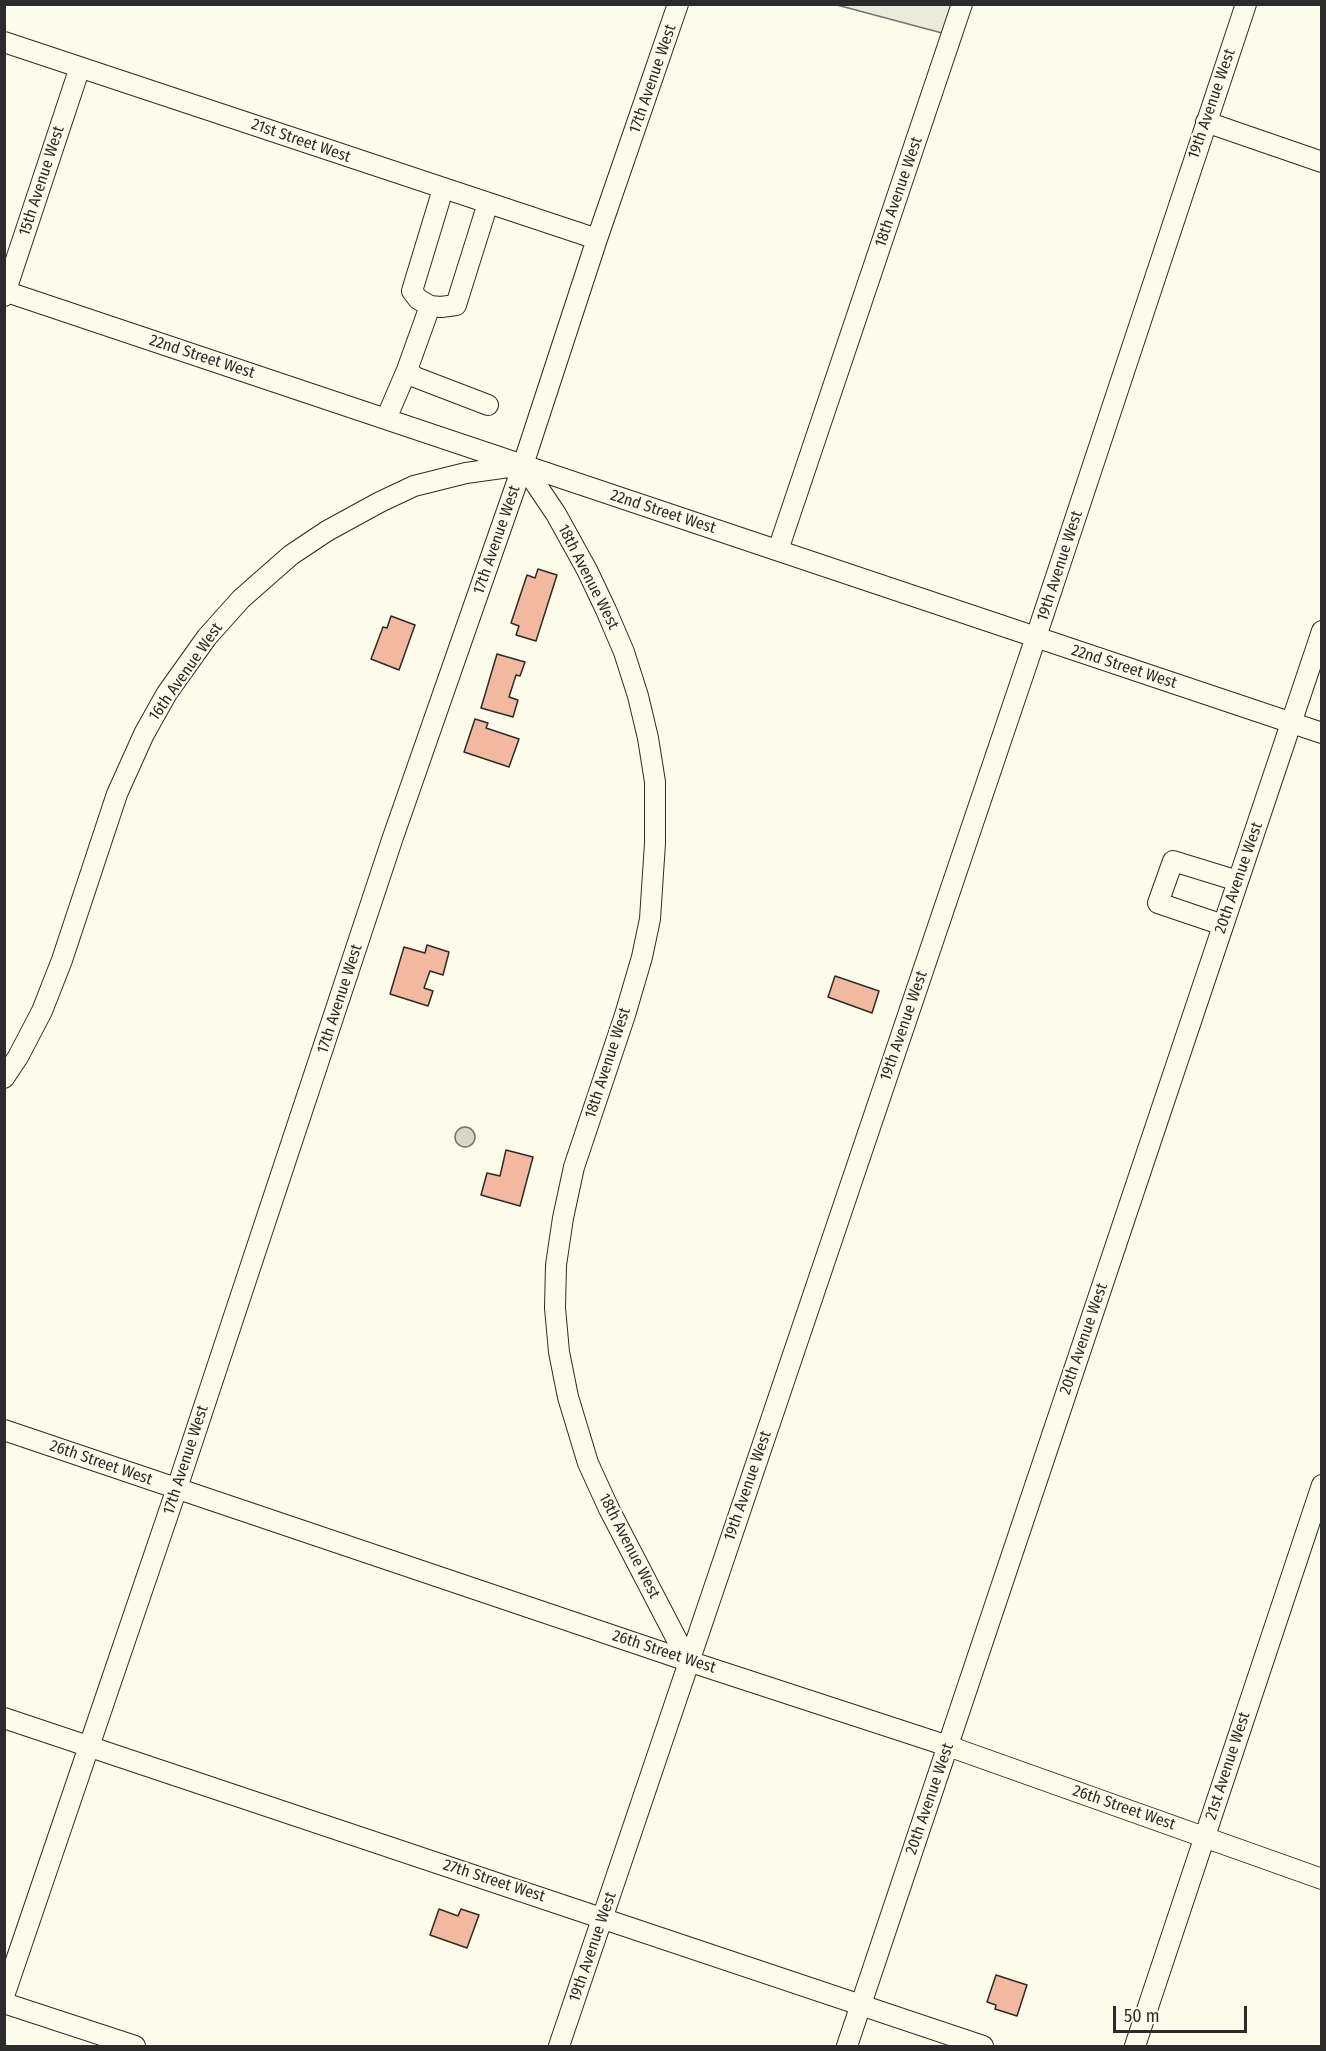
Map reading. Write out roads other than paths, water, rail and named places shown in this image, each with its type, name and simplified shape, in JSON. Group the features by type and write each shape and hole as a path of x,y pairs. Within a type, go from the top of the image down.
{"street":[{"name":"17th Avenue West","path":"4,1995 177,1488 392,840 523,465 597,239 678,4"},
{"name":"18th Avenue West","path":"778,550 962,4"},
{"name":"19th Avenue West","path":"559,2046 1036,637 1246,4"},
{"name":"21st Street West","path":"4,42 597,239"},
{"name":"15th Avenue West","path":"5,293 80,67"},
{"path":"1206,122 1322,162"},
{"path":"443,189 412,291 418,299 430,306 456,305 488,203"},
{"name":"22nd Street West","path":"5,293 1322,733"},
{"path":"386,419 430,306"},
{"path":"407,370 415,377 488,405"},
{"name":"18th Avenue West","path":"523,465 556,514 587,570 624,652 638,696 653,771 655,843 650,919 642,957 625,1015 574,1167 562,1218 555,1308 559,1352 568,1397 588,1463 609,1509 688,1661"},
{"name":"16th Avenue West","path":"4,1078 18,1057 42,1011 62,960 117,794 144,734 167,693 207,637 242,598 291,555 362,511 414,486 466,473 523,465"},
{"name":"20th Avenue West","path":"847,2046 1322,631"},
{"path":"1223,925 1158,903 1173,861 1239,881"},
{"name":"26th Street West","path":"4,1430 688,1661 948,1746 1322,1879"},
{"name":"21st Avenue West","path":"1135,2046 1322,1485"},
{"name":"27th Street West","path":"4,1718 983,2046"},
{"path":"4,2003 135,2046"}]}
